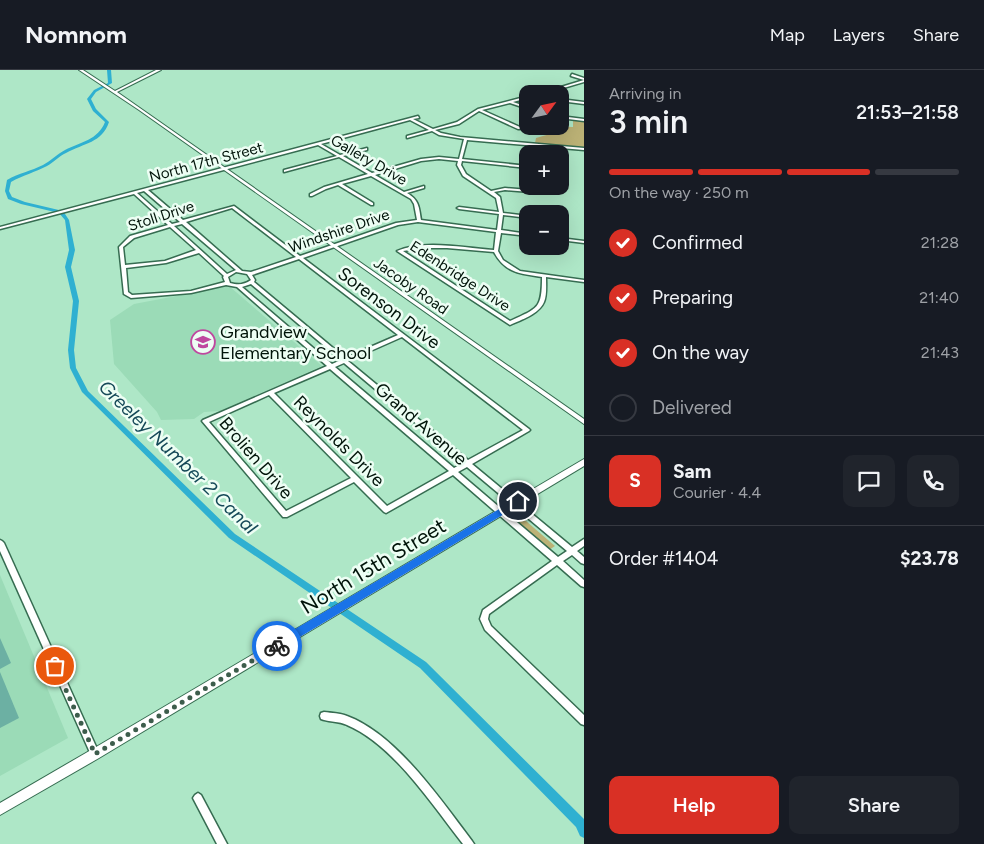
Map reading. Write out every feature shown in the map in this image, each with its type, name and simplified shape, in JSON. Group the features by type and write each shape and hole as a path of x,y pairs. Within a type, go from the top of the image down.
{"street":[{"name":"Jacoby Road","path":"80,70 115,92 584,422"},
{"path":"115,92 159,70"},
{"path":"572,75 584,80"},
{"path":"569,85 584,80"},
{"path":"408,137 458,123 479,110 519,100"},
{"path":"569,101 584,103"},
{"path":"511,102 519,105"},
{"path":"479,110 519,128"},
{"name":"North 17th Street","path":"0,228 418,117"},
{"path":"569,118 584,120"},
{"path":"410,119 440,134 584,149"},
{"path":"466,138 459,165 464,174 498,197 501,213 496,252 501,261 519,272 584,281"},
{"name":"Gallery Drive","path":"319,144 412,198 416,204 419,221"},
{"path":"285,171 366,149"},
{"path":"311,195 339,184 421,160 438,158 519,166"},
{"path":"339,184 372,204"},
{"path":"404,193 423,187"},
{"path":"490,192 505,189 519,190"},
{"path":"134,192 226,275 227,283 238,286 251,282 253,277 250,274 240,271 144,190"},
{"name":"Stoll Drive","path":"227,283 191,292 131,297 126,293 121,247 123,243 132,238 233,207"},
{"name":"Sorenson Drive","path":"233,207 527,430"},
{"path":"458,208 519,216"},
{"name":"Windshire Drive","path":"250,274 397,224 419,221 519,234"},
{"path":"569,240 584,242"},
{"name":"Edenbridge Drive","path":"496,252 428,245 399,250 510,323 538,309 545,299 544,276"},
{"path":"124,267 166,262 199,251"},
{"path":"226,275 240,271"},
{"name":"Grand Avenue","path":"251,282 584,561"},
{"name":"Grand Avenue","path":"238,286 584,584"},
{"path":"270,393 403,335"},
{"name":"Brolien Drive","path":"270,393 205,421 285,515 355,479"},
{"name":"Reynolds Drive","path":"270,393 386,510 454,472"},
{"path":"454,472 527,430"},
{"name":"North 15th Street","path":"0,809 584,462"},
{"path":"584,542 486,612 484,619 488,628 584,721"},
{"path":"0,543 95,754"},
{"path":"324,716 341,718 354,723 391,751 468,844"},
{"path":"198,798 222,844"}],"shaded area":[{"path":"573,120 584,121 584,148 535,143 536,138 546,135 569,135 569,127 573,127"},
{"name":"Grandview Elementary School","path":"229,286 322,366 220,411 204,412 194,419 161,420 157,412 114,364 110,320 134,304"},
{"path":"523,520 555,546 549,550 517,522"},
{"path":"0,575 68,738 0,776"}],"building":[{"path":"0,638 11,663 0,669"},
{"path":"0,672 19,718 0,728"}],"waterway":[{"name":"Greeley Number 2 Canal","path":"109,70 110,83 95,91 89,99 94,110 107,122 101,134 62,153 43,166 9,181 7,191 10,198 61,212 67,220 72,250 68,267 76,301 71,350 73,368 85,392 232,536 423,665 580,823 584,832"}],"way so far":[{"path":"55,666 95,754 277,646"}],"place":[{"name":"Grandview Elementary School","path":"203,342"}],"route":[{"path":"277,646 518,501"}]}
